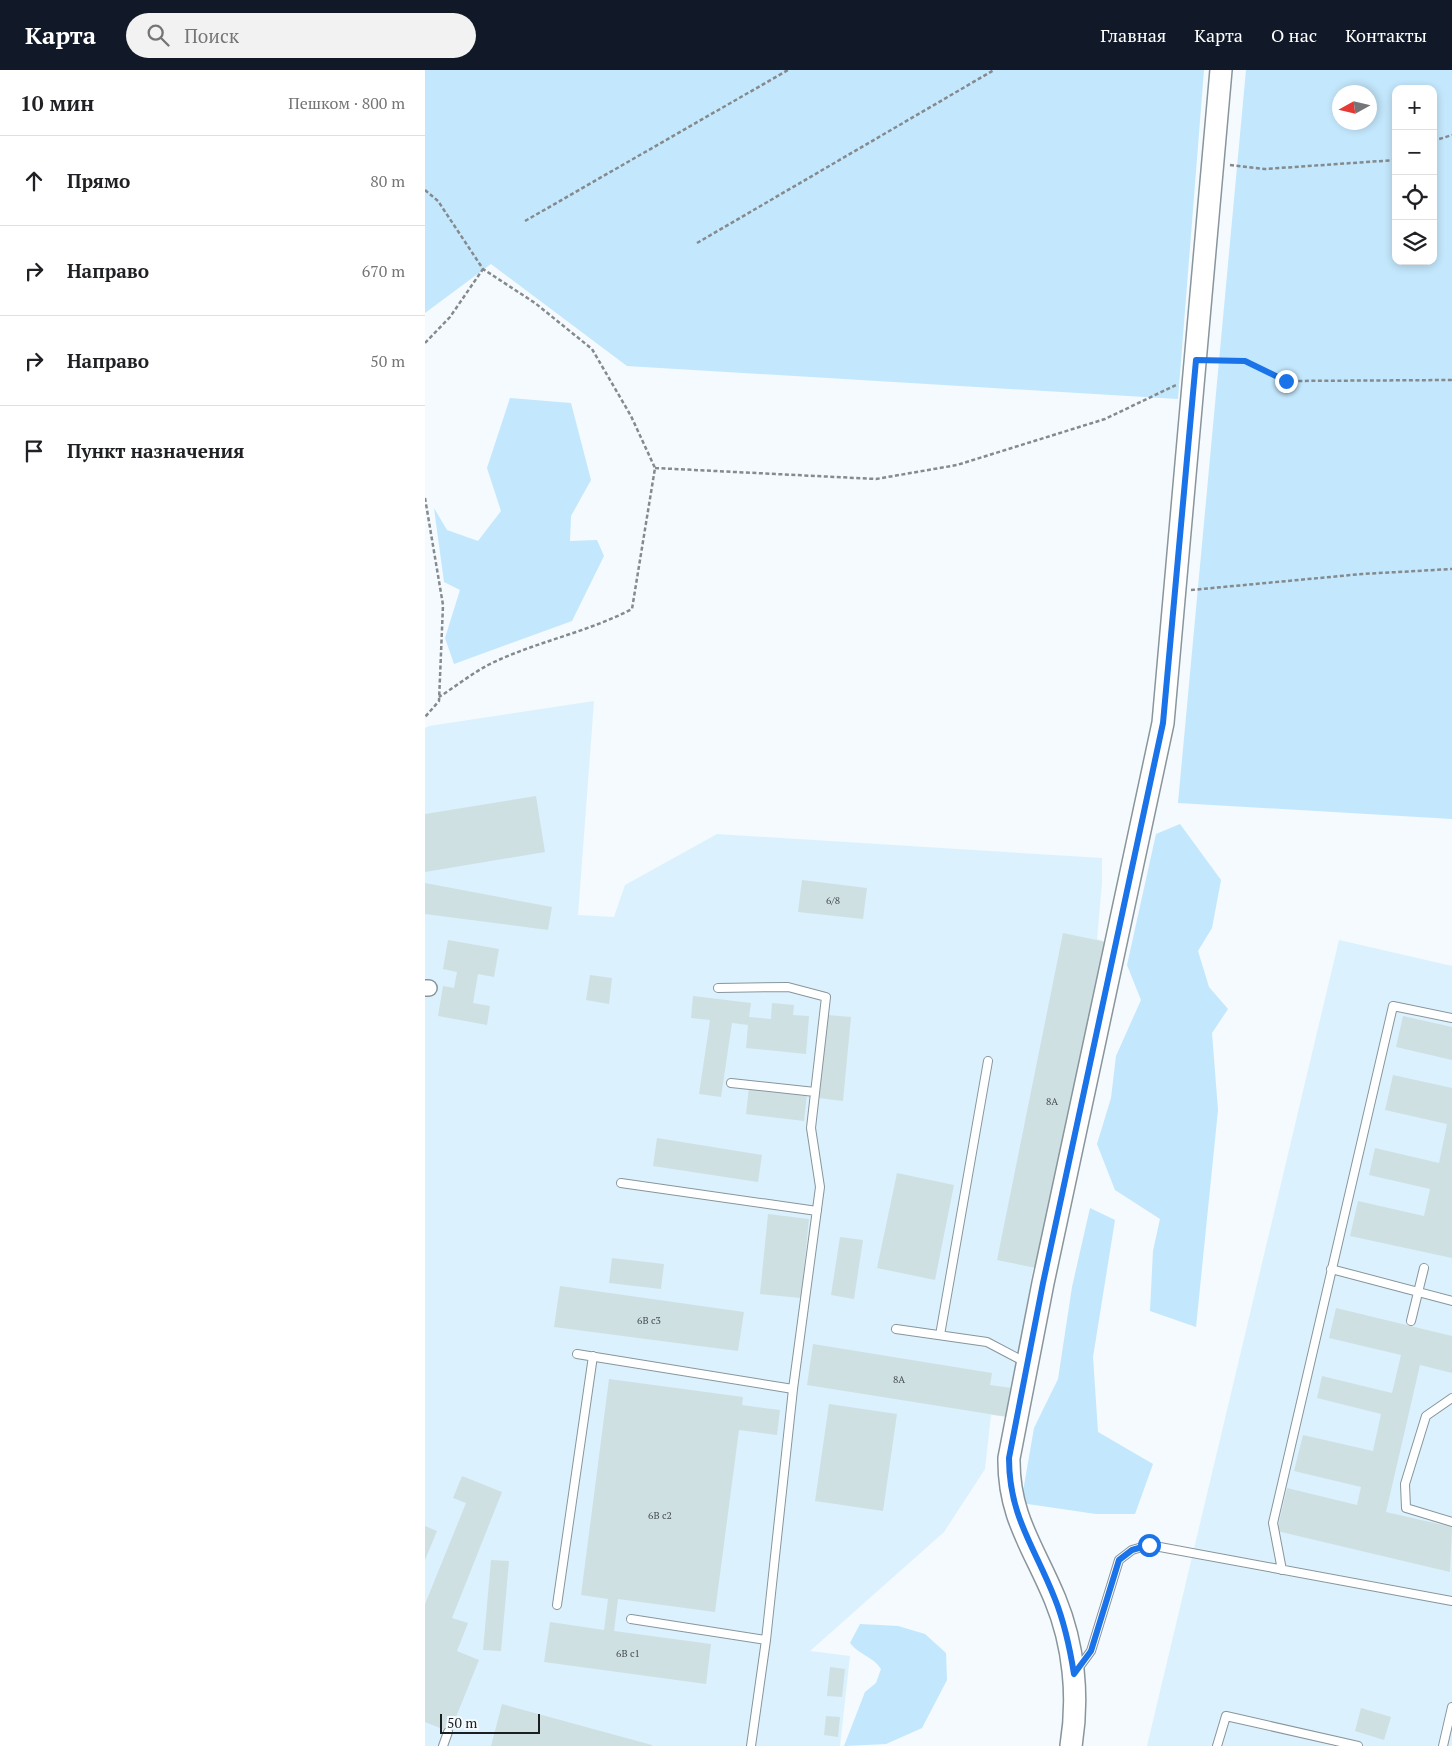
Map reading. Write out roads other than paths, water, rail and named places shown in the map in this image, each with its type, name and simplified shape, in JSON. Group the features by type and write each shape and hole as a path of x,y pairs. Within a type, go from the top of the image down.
{"street":[{"path":"1071,1746 1074,1674 1068,1641 1055,1600 1015,1511 1009,1483 1009,1458 1029,1364 1045,1274 1163,723 1221,70"}],"lane":[{"path":"718,988 788,987 827,998 811,1128 820,1187 793,1389 766,1640 751,1746"},
{"path":"1281,1570 1273,1524 1393,1006 1452,1018"},
{"path":"940,1335 988,1061"},
{"path":"731,1083 815,1092"},
{"path":"621,1184 817,1211"},
{"path":"1411,1321 1424,1268"},
{"path":"1331,1270 1452,1301"},
{"path":"896,1328 987,1342 1029,1364"},
{"path":"577,1354 793,1389"},
{"path":"557,1605 593,1356"},
{"path":"1452,1398 1426,1416 1405,1484 1406,1508 1452,1522"},
{"path":"1074,1674 1091,1651 1119,1560 1132,1550 1149,1545 1452,1602"},
{"path":"631,1619 766,1640"},
{"path":"1443,1746 1452,1707"},
{"path":"1217,1746 1226,1716 1358,1746"},
{"path":"443,1746 448,1732"}]}
